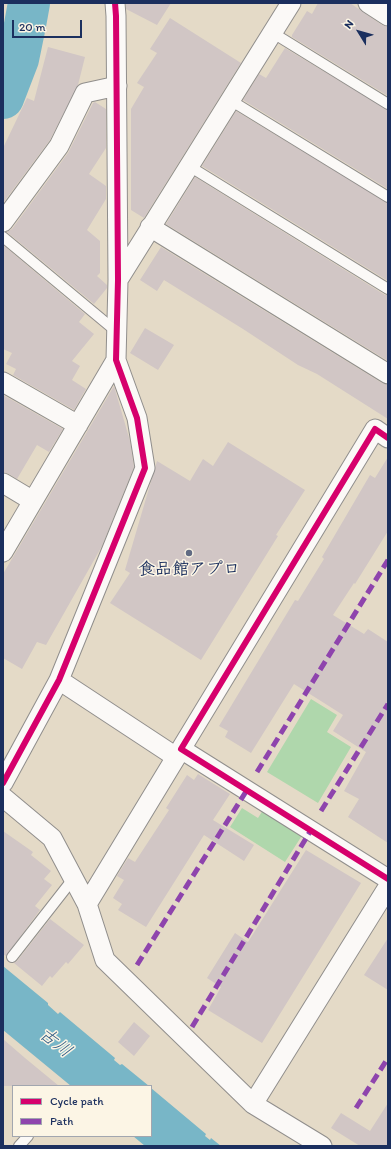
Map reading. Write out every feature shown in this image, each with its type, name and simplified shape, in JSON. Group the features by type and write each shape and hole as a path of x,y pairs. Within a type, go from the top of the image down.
{"street":[{"path":"3,783 59,680 145,468 137,418 116,360 118,280 115,3"},
{"path":"118,280 291,3"},
{"path":"368,3 388,16"},
{"path":"3,222 59,146 85,93 117,86"},
{"path":"150,227 388,374"},
{"path":"3,552 116,360"},
{"path":"3,382 78,425"},
{"path":"86,904 375,429 388,438"},
{"path":"3,483 33,500"},
{"path":"59,680 388,879"},
{"path":"3,797 52,838 86,904 105,960 253,1104 322,1146"},
{"path":"253,1104 388,887"}],"lane":[{"path":"272,33 388,104"},
{"path":"230,100 388,197"},
{"path":"189,166 388,289"},
{"path":"3,237 117,332"},
{"path":"12,957 73,879"},
{"path":"19,1146 27,1137"}],"green space":[{"path":"311,699 337,715 327,732 351,747 318,803 267,772"},
{"path":"242,808 258,818 263,810 303,834 285,862 230,827"}],"water":[{"path":"3,966 48,1003 48,1005 58,1014 60,1012 115,1058 114,1060 120,1065 122,1064 148,1085 70,1085 3,1030"},
{"path":"152,1089 206,1134 205,1136 210,1140 211,1138 221,1146 145,1146 134,1137 152,1137"}],"building":[{"path":"126,3 171,3 157,25 126,9"},
{"path":"318,3 350,3 382,25 388,27 388,96 292,37 307,11 312,14"},
{"path":"170,18 241,63 144,218 131,210 131,109 144,87 137,83 157,53 150,49"},
{"path":"48,47 85,57 78,85 50,140 3,203 3,148 27,98 34,101"},
{"path":"285,48 388,110 388,189 243,100 259,74 266,78"},
{"path":"95,102 106,109 106,148 89,174 106,186 106,199 87,230 100,241 100,273 97,276 107,285 107,288 94,304 7,232 12,229 68,153 93,103"},
{"path":"236,111 388,203 388,281 202,166"},
{"path":"195,177 385,295 388,295 388,361 166,224"},
{"path":"3,245 85,314 79,322 94,334 72,361 80,366 72,380 86,389 74,410 13,375 16,369 6,364 12,353 3,349"},
{"path":"161,247 382,383 388,385 388,419 317,374 298,365 164,280 157,291 140,280"},
{"path":"145,328 174,345 158,370 130,353"},
{"path":"114,386 130,441 134,467 102,546 46,645 37,642 22,669 3,658 3,574"},
{"path":"3,395 63,429 49,452 37,445 17,479 3,472"},
{"path":"228,442 305,490 276,535 278,536 201,660 110,603 130,573 125,570 157,461 190,481 203,459 213,466"},
{"path":"388,457 388,531 355,584 354,583 333,615 364,634 368,629 388,642 388,843 348,817 359,799 344,791 366,752 333,731 343,715 294,684 251,753 225,737 228,731 219,726 295,600 298,601 324,559 322,557 370,475 375,478"},
{"path":"198,774 230,794 213,820 254,845 244,861 204,835 146,927 118,910 122,904 113,898 124,880 117,876 128,858 135,862 169,810 166,808 187,775 194,780"},
{"path":"3,831 33,852 31,855 51,871 44,879 52,885 35,906 40,910 6,956 3,954"},
{"path":"306,850 361,883 262,1043 208,1010 221,987 207,978 235,933 248,942"},
{"path":"50,919 84,945 68,964 66,962 52,978 50,976 42,986 14,963"},
{"path":"388,938 388,990 364,975"},
{"path":"134,1022 150,1036 134,1056 118,1042"},
{"path":"3,1039 58,1085 12,1085 3,1086"},
{"path":"388,1103 388,1146 360,1146 331,1128 341,1113 370,1131"}],"waterway":[{"name":"古川","path":"3,98 18,59 29,3"}],"marked path":[{"path":"257,772 388,560"},
{"path":"321,811 388,704"},
{"path":"137,965 247,790"},
{"path":"192,1027 311,830"},
{"path":"356,1108 388,1058"}],"cycle path":[{"path":"3,783 59,680 145,468 137,418 116,360 118,280 115,3"},
{"path":"388,438 375,429 181,749 388,879"}],"place":[{"name":"食品館アプロ","path":"189,553"}]}
